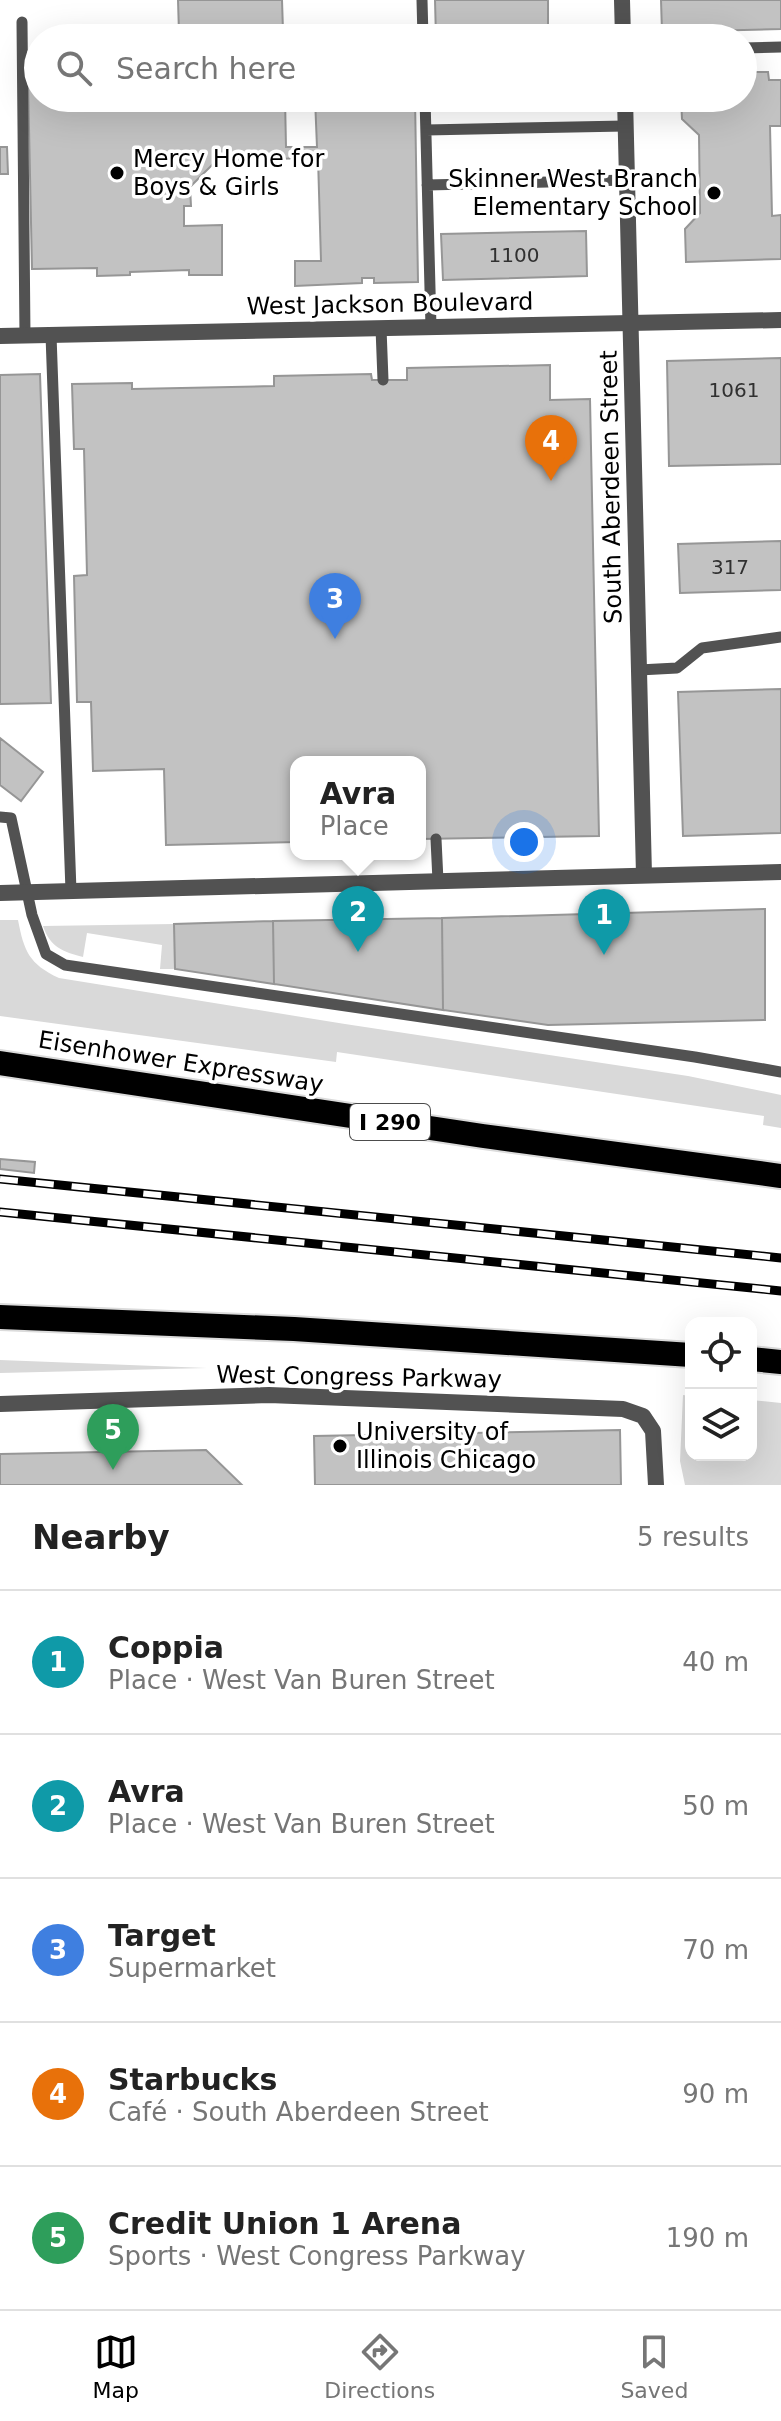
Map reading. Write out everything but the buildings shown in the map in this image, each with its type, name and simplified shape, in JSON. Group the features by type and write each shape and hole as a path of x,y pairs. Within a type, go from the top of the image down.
{"highway":[{"name":"Eisenhower Expressway","path":"0,1063 467,1134 781,1176"},
{"path":"0,1317 294,1329 685,1355"},
{"path":"757,1360 781,1362"}],"street":[{"path":"622,0 623,24"},
{"name":"South Aberdeen Street","path":"625,112 644,875"},
{"name":"West Jackson Boulevard","path":"0,336 781,320"},
{"path":"0,893 781,872"},
{"name":"West Congress Parkway","path":"0,1404 269,1395 623,1409 643,1416 653,1431 656,1485"}],"lane":[{"path":"422,0 423,24"},
{"path":"22,22 25,336"},
{"path":"757,48 781,47"},
{"path":"425,112 431,327"},
{"path":"426,130 625,126"},
{"path":"427,185 627,180"},
{"path":"381,328 383,380"},
{"path":"51,335 71,891"},
{"path":"639,670 677,668 702,648 781,637"},
{"path":"0,817 11,818 37,932 46,954 65,965 679,1054 781,1072"},
{"path":"436,839 438,881"}],"shaded area":[{"path":"0,920 18,920 23,940 34,962 59,978 688,1076 781,1095 781,1128 763,1125 764,1116 337,1052 336,1062 0,1016"},
{"path":"174,924 175,969 160,969 162,945 87,933 83,957 58,948 43,926"},
{"path":"0,1360 207,1368 0,1373"},
{"path":"683,1395 685,1461 757,1461 757,1401 781,1403 781,1485 685,1485 680,1461"}],"railway":[{"path":"0,1179 781,1258"},
{"path":"0,1212 781,1291"}],"place":[{"name":"Mercy Home for Boys & Girls","path":"117,173"},
{"name":"Skinner West Branch Elementary School","path":"714,193"},
{"name":"Starbucks","path":"551,481"},
{"name":"Target","path":"335,639"},
{"name":"Avra","path":"358,952"},
{"name":"Coppia","path":"604,955"},
{"name":"University of Illinois Chicago","path":"340,1446"},
{"name":"Credit Union 1 Arena","path":"113,1470"}]}
